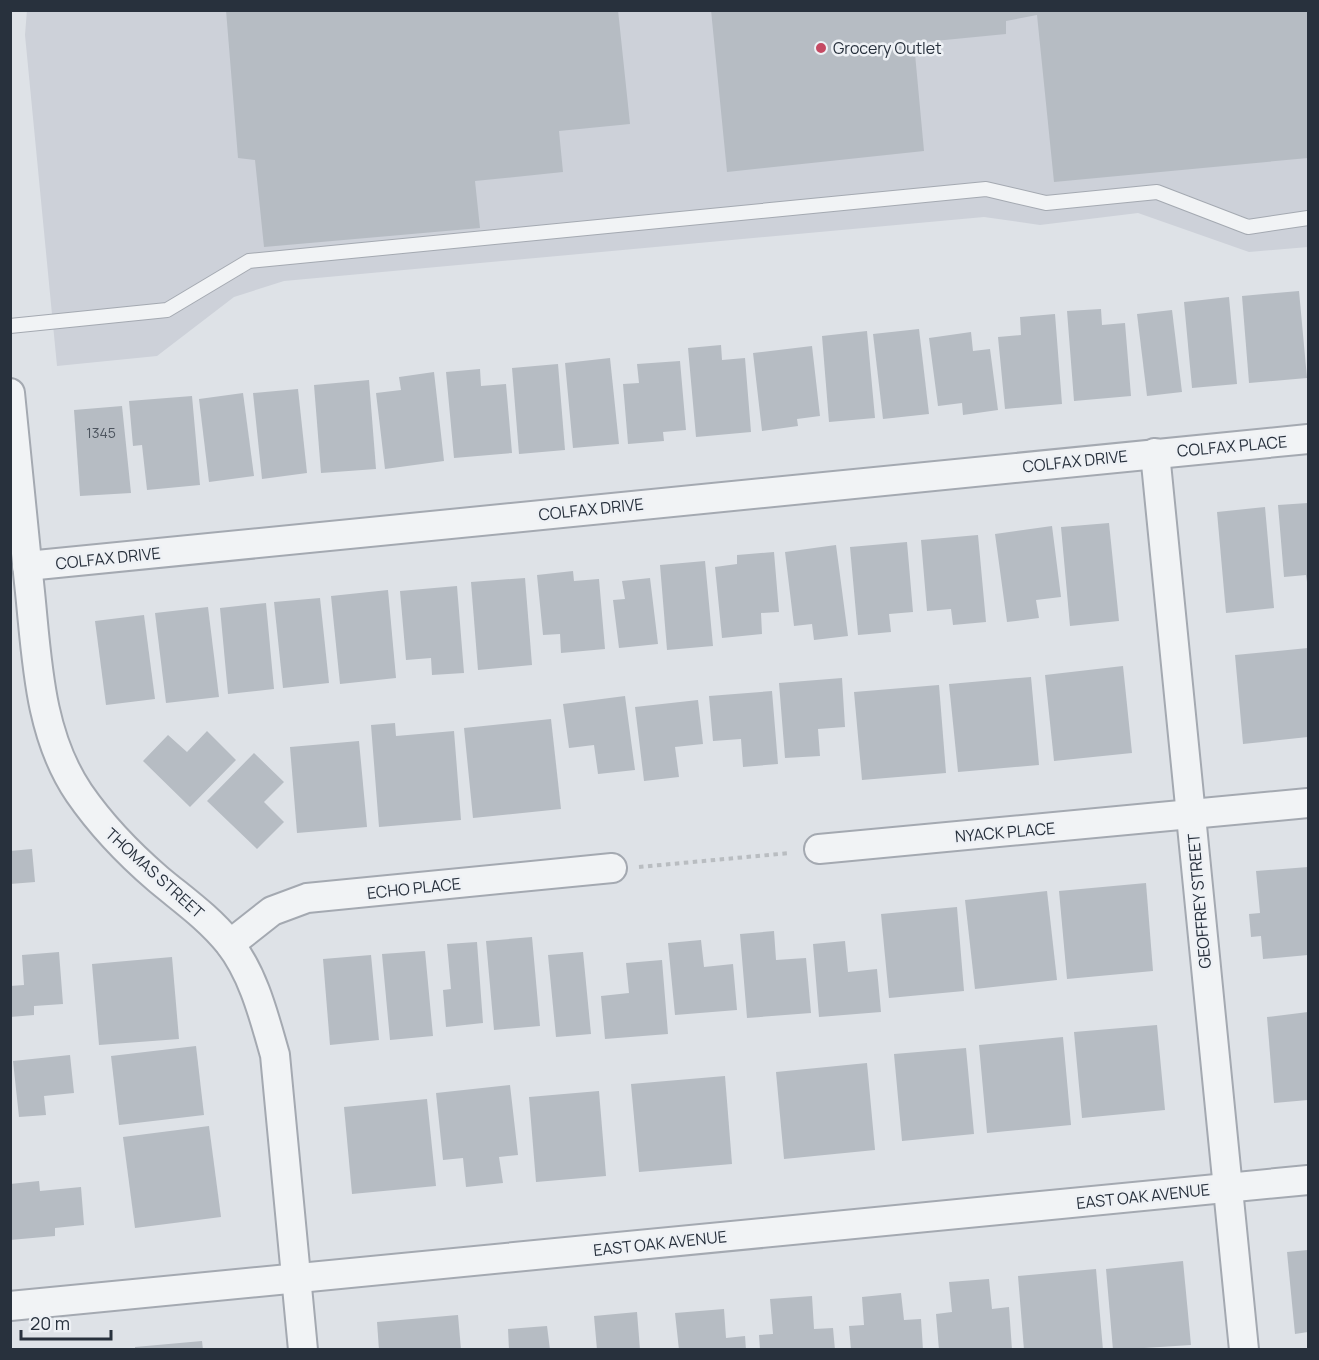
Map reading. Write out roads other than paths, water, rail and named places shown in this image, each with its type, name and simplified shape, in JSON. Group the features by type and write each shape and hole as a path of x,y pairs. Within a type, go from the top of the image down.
{"street":[{"name":"THOMAS STREET","path":"10,393 43,701 57,753 78,791 105,828 159,879 197,908 230,944 251,982 275,1055 298,1278 303,1350"},
{"name":"COLFAX PLACE","path":"1155,453 1308,439"},
{"name":"COLFAX DRIVE","path":"27,566 1155,453"},
{"name":"GEOFFREY STREET","path":"1155,453 1226,1188 1244,1350"},
{"name":"NYACK PLACE","path":"819,849 1308,803"},
{"name":"ECHO PLACE","path":"230,944 272,911 307,898 612,868"},
{"name":"EAST OAK AVENUE","path":"10,1306 1308,1180"}],"lane":[{"path":"10,326 167,310 249,261 986,189 1046,203 1157,192 1248,227 1308,218"}],"place":[{"name":"Grocery Outlet","path":"821,48"}]}
